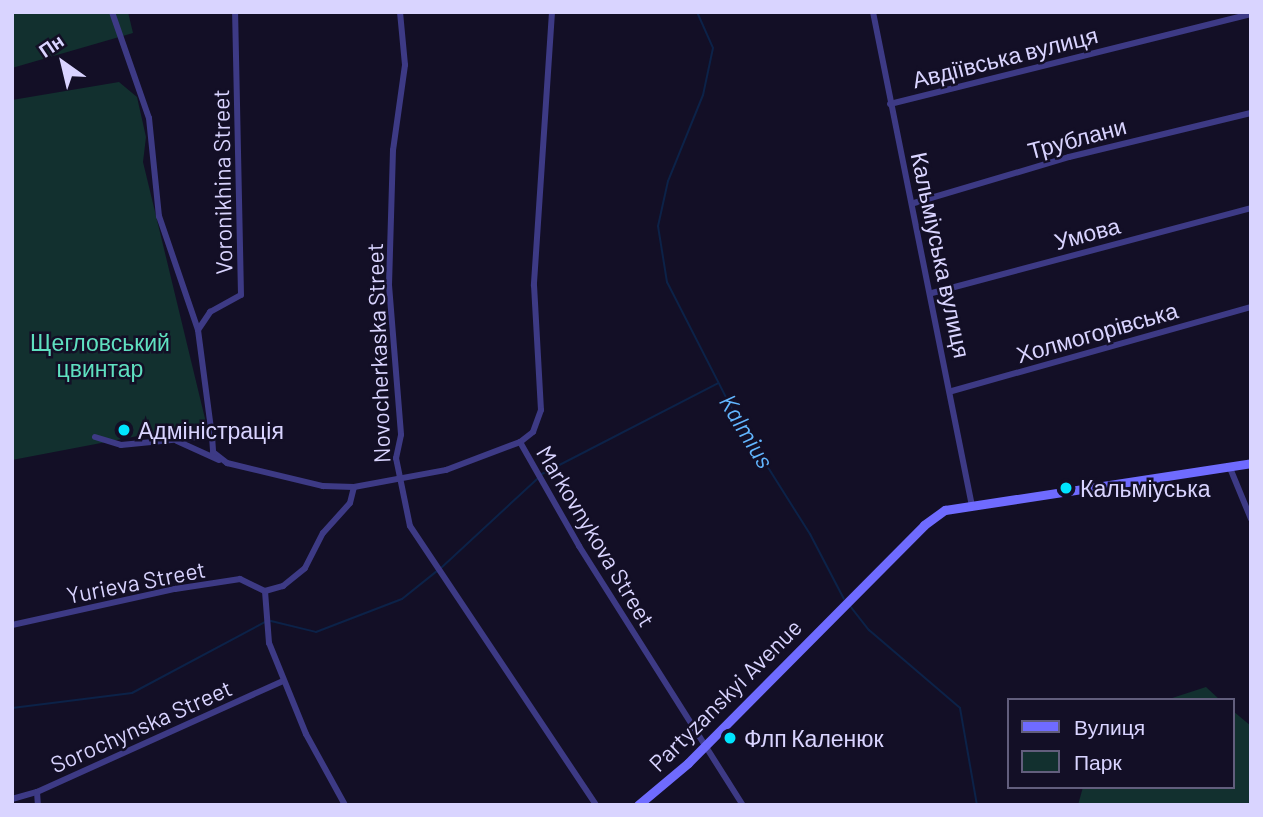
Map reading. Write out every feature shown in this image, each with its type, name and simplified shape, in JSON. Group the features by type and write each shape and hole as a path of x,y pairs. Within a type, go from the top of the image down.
{"street":[{"path":"112,12 149,118 159,216 198,330 214,453 227,463"},
{"name":"Voronikhina Street","path":"198,330 211,312 241,295 235,12"},
{"name":"Novocherkaska Street","path":"400,12 405,65 393,150 389,285 401,435 396,458 410,526 596,805"},
{"name":"Markovnykova Street","path":"552,12 534,285 541,410 533,432 520,442 579,546 743,805"},
{"name":"Кальміуська вулиця","path":"873,12 890,104 914,203 952,391 972,506"},
{"name":"Авдіївська вулиця","path":"890,104 1251,14"},
{"name":"Трублани","path":"914,203 1069,157 1251,113"},
{"name":"Умова","path":"932,293 1251,208"},
{"name":"Холмогорівська","path":"952,391 1251,307"},
{"path":"95,437 121,445 212,436"},
{"path":"174,440 227,463 323,486 355,487 446,470 520,442"},
{"name":"Partyzanskyi Avenue","path":"638,805 704,747 853,594 924,525 945,510 1251,463"},
{"path":"1230,468 1251,519"},
{"path":"345,805 284,681 268,632 269,614 265,591 284,586 304,568 323,533 350,503 355,487"},
{"name":"Yurieva Street","path":"12,625 175,589 240,579 265,591"},
{"name":"Sorochynska Street","path":"12,799 37,792 284,681"},
{"path":"37,792 38,805"}],"green space":[{"path":"12,12 128,12 133,33 12,68"},
{"name":"Щегловський цвинтар","path":"119,82 137,97 146,137 143,162 208,431 143,435 12,460 12,100"},
{"path":"1206,687 1218,698 1172,698"},
{"path":"1235,713 1251,726 1251,805 1078,805 1082,789 1235,789"}],"waterway":[{"name":"Kalmius","path":"697,12 713,48 703,95 668,181 658,226 667,282 735,415 810,534 844,599"},
{"path":"540,475 718,383"},
{"path":"441,568 537,479"},
{"path":"271,621 316,632 402,599 437,571"},
{"name":"Kalmius","path":"850,606 869,630 960,708 977,805"},
{"path":"12,708 132,693 265,622"}],"place":[{"name":"Адміністрація","path":"124,430"},
{"name":"Кальміуська","path":"1066,488"},
{"name":"Флп Каленюк","path":"730,738"}]}
